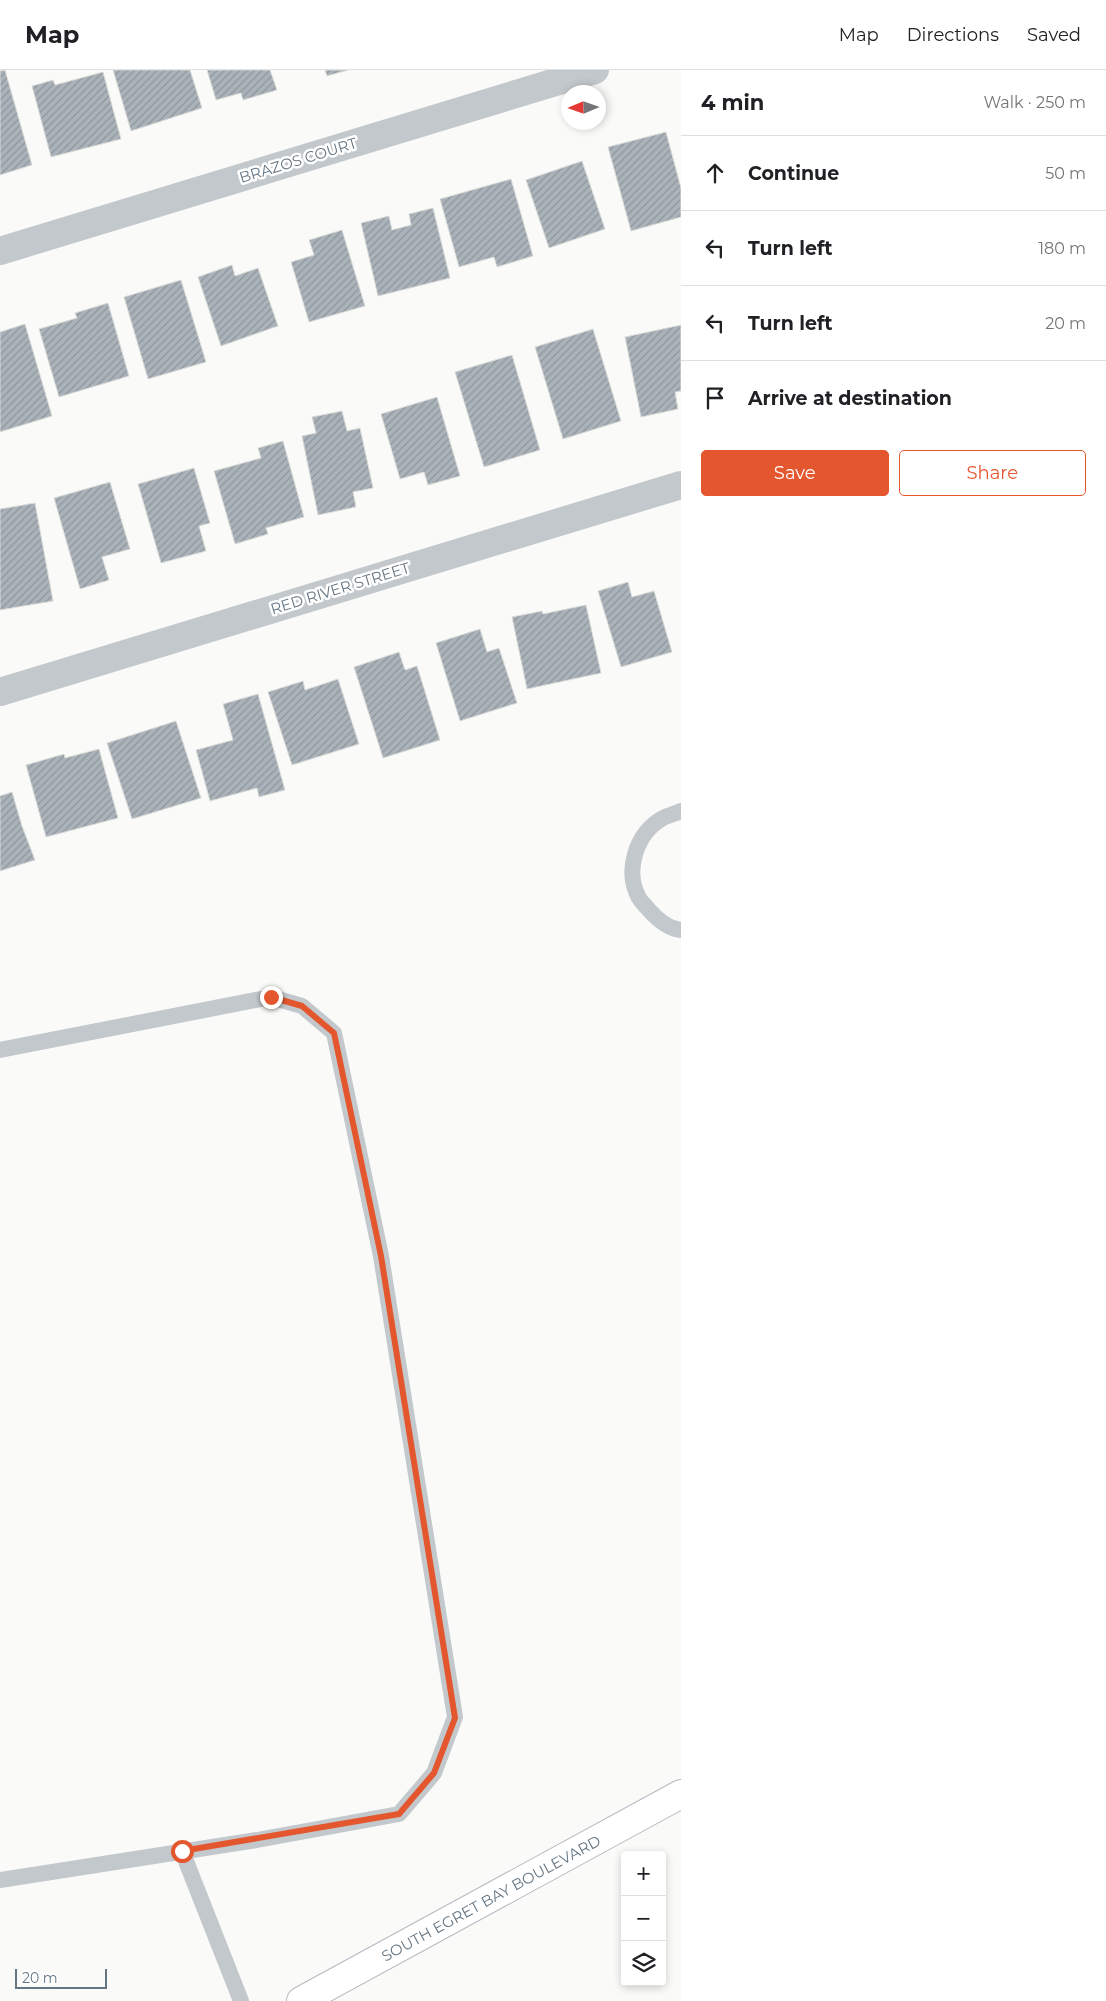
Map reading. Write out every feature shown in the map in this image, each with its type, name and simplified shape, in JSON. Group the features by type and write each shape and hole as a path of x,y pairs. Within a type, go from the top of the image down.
{"main road":[{"name":"SOUTH EGRET BAY BOULEVARD","path":"301,2001 681,1794"}],"street":[{"name":"BRAZOS COURT","path":"0,251 595,70"},
{"name":"RED RIVER STREET","path":"0,692 681,485"}],"lane":[{"path":"681,811 662,818 646,832 635,852 632,876 639,898 656,917 676,930 681,930"},
{"path":"0,1050 271,997 302,1006 334,1033 381,1256 455,1718 434,1773 399,1814 0,1880"},
{"path":"182,1851 241,2001"}],"building":[{"path":"5,70 32,165 0,175 0,71"},
{"path":"113,70 190,70 202,108 131,131"},
{"path":"207,70 270,70 277,90 243,100 241,93 216,100"},
{"path":"325,70 348,70 327,76"},
{"path":"103,72 121,139 51,157 32,86 53,80 55,85"},
{"path":"666,132 681,188 681,217 631,231 608,147"},
{"path":"582,161 605,229 549,248 526,180"},
{"path":"511,179 533,256 497,267 494,257 459,267 440,199"},
{"path":"433,208 450,278 378,296 361,223 389,216 392,230 411,225 409,214"},
{"path":"342,230 365,306 309,322 291,262 314,255 309,240"},
{"path":"232,265 235,276 258,268 278,326 221,346 198,277"},
{"path":"181,280 206,362 148,379 124,297"},
{"path":"108,303 129,376 59,397 39,329 77,318 75,313"},
{"path":"25,324 52,416 0,432 0,332"},
{"path":"681,325 681,391 675,392 678,409 641,417 625,337"},
{"path":"593,329 621,421 563,439 535,347"},
{"path":"512,355 540,450 484,467 455,372"},
{"path":"437,397 460,476 428,485 424,472 400,479 381,414"},
{"path":"342,411 347,431 360,428 373,488 353,492 356,507 318,515 302,436 316,433 312,417"},
{"path":"283,441 304,517 266,528 268,534 235,544 214,471 261,458 258,448"},
{"path":"194,468 210,523 199,526 206,551 161,563 138,484"},
{"path":"110,482 130,549 102,557 109,580 80,589 54,498"},
{"path":"35,503 53,601 0,610 0,509"},
{"path":"628,582 632,597 654,591 672,652 621,667 598,591"},
{"path":"586,605 601,673 527,689 512,617 542,611 543,614"},
{"path":"480,629 487,652 499,648 517,703 460,721 436,643"},
{"path":"399,652 405,670 417,666 440,740 383,758 354,667"},
{"path":"338,679 359,744 292,765 268,692 303,681 305,690"},
{"path":"258,694 285,790 259,797 257,788 210,801 196,750 233,740 223,704"},
{"path":"176,721 201,798 132,819 107,743"},
{"path":"99,749 118,818 46,837 26,765 64,754 65,758"},
{"path":"12,792 35,860 0,871 0,796"}],"route":[{"path":"182,1851 257,1840 399,1814 434,1773 455,1718 381,1256 334,1033 302,1006 271,997"}]}
